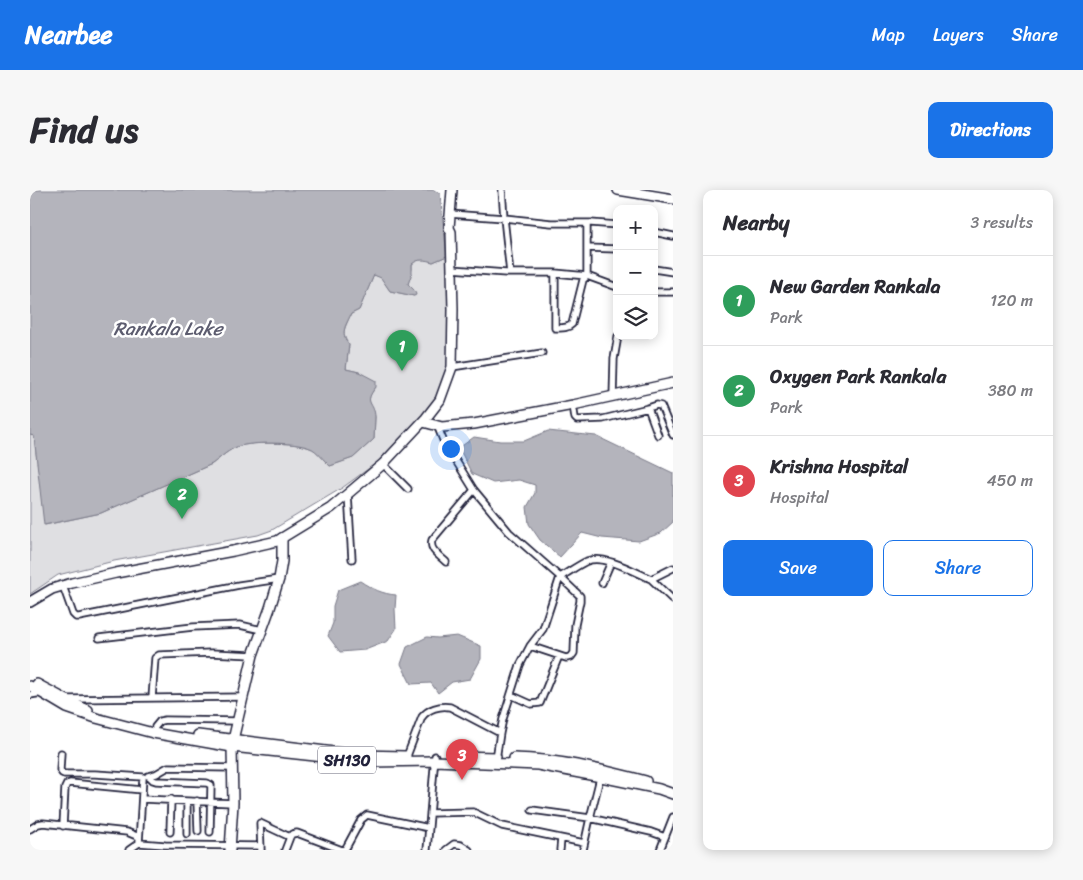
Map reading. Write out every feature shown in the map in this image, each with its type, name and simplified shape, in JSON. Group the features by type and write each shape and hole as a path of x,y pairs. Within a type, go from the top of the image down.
{"main road":[{"path":"30,602 52,589 63,586 116,573 270,543 282,538 331,508 383,464 423,422 440,400 452,367 452,269 451,232 449,228 452,190"},
{"path":"618,190 673,199"},
{"path":"423,422 442,427 474,424 673,384"},
{"path":"230,848 233,803 233,743 253,655 279,579 282,538"},
{"path":"30,680 87,710 184,734 233,743 358,755 407,756 435,759"},
{"name":"SH130","path":"30,686 66,708 153,733 370,762 483,757 496,760"},
{"name":"SH130","path":"435,759 496,760 528,758 567,763 673,794"},
{"name":"SH130","path":"602,773 673,788"}],"street":[{"path":"502,190 510,273"},
{"path":"450,214 551,223 613,225"},
{"path":"556,273 555,328 569,327 572,324 583,280 587,276 587,223"},
{"path":"658,233 673,236"},
{"path":"587,248 613,249"},
{"path":"452,269 587,276 613,286"},
{"path":"658,270 673,272"},
{"path":"658,292 673,292"},
{"path":"613,397 614,359 617,340"},
{"path":"452,367 542,353"},
{"path":"573,405 577,420 603,419 657,405 661,406 673,435"},
{"path":"648,408 658,435"},
{"path":"437,425 446,447 474,490 509,532 580,596 576,619 574,653 571,657 566,658 530,646"},
{"path":"383,464 408,489"},
{"path":"446,562 432,549 432,540 474,490"},
{"path":"348,494 352,559"},
{"path":"496,760 500,733 520,666 530,646 543,629 560,577 588,561 601,560 611,562 651,579 673,600"},
{"path":"602,584 611,562"},
{"path":"651,579 673,568"},
{"path":"63,586 73,614 79,617 239,585 279,579"},
{"path":"99,638 240,625 262,630"},
{"path":"152,698 155,658 159,654 211,653 253,655"},
{"path":"511,695 531,704 540,703 559,656"},
{"path":"30,695 42,693"},
{"path":"64,699 243,697"},
{"path":"407,756 422,717 430,710 443,706 450,707 500,733"},
{"path":"155,727 157,723 164,720 238,721"},
{"path":"61,752 60,770 64,774 146,777 156,781 209,784 211,787 210,832"},
{"path":"427,850 435,759"},
{"path":"146,777 168,767 232,768"},
{"path":"430,813 472,812 502,826 561,839 584,847 602,773"},
{"path":"129,850 139,840 142,790 146,777"},
{"path":"63,826 65,788 67,784 142,790"},
{"path":"142,799 233,803"},
{"path":"170,832 171,799"},
{"path":"187,800 187,834"},
{"path":"197,801 198,831"},
{"path":"532,810 590,818 665,836"},
{"path":"285,850 292,834 297,833 324,847 339,850 345,849 367,815 429,828"},
{"path":"660,850 673,817"},
{"path":"30,829 42,823 127,832 139,840 164,848 261,848 260,823 290,837"},
{"path":"560,850 561,839"},
{"path":"446,850 454,844 461,845 469,850"}],"shaded area":[{"path":"451,255 452,367 440,400 383,458 342,488 272,530 258,535 114,561 58,575 30,594 30,435 34,436 45,525 101,513 212,464 234,448 249,444 272,443 303,446 315,451 330,466 353,458 374,439 375,417 369,400 376,387 359,372 346,369 349,345 346,341 344,330 351,314 359,310 374,275 381,277 390,291 414,296 408,284 412,264 422,260 433,262"}],"water":[{"name":"Rankala Lake","path":"30,190 434,190 440,194 447,256 433,262 420,260 412,264 412,273 408,284 415,291 416,295 414,296 390,291 381,278 374,275 359,310 351,314 344,330 346,341 349,345 346,369 359,372 376,381 376,387 370,397 375,420 374,439 353,458 330,466 315,451 303,446 272,443 241,446 234,448 212,464 101,513 44,525 34,436 30,435"},
{"path":"548,431 596,436 673,473 673,522 661,533 639,541 602,538 582,533 560,557 540,540 529,524 527,507 535,493 535,485 519,480 493,483 472,474 459,448 474,437 500,441 524,441"},
{"path":"360,581 378,591 396,595 396,629 388,641 365,650 340,652 328,636 333,623 333,606 338,590"},
{"path":"457,636 481,646 481,659 470,679 452,682 438,693 431,683 411,684 401,664 407,647 427,637"}],"place":[{"name":"New Garden Rankala","path":"402,371"},
{"name":"Oxygen Park Rankala","path":"182,519"},
{"name":"Krishna Hospital","path":"462,780"}]}
